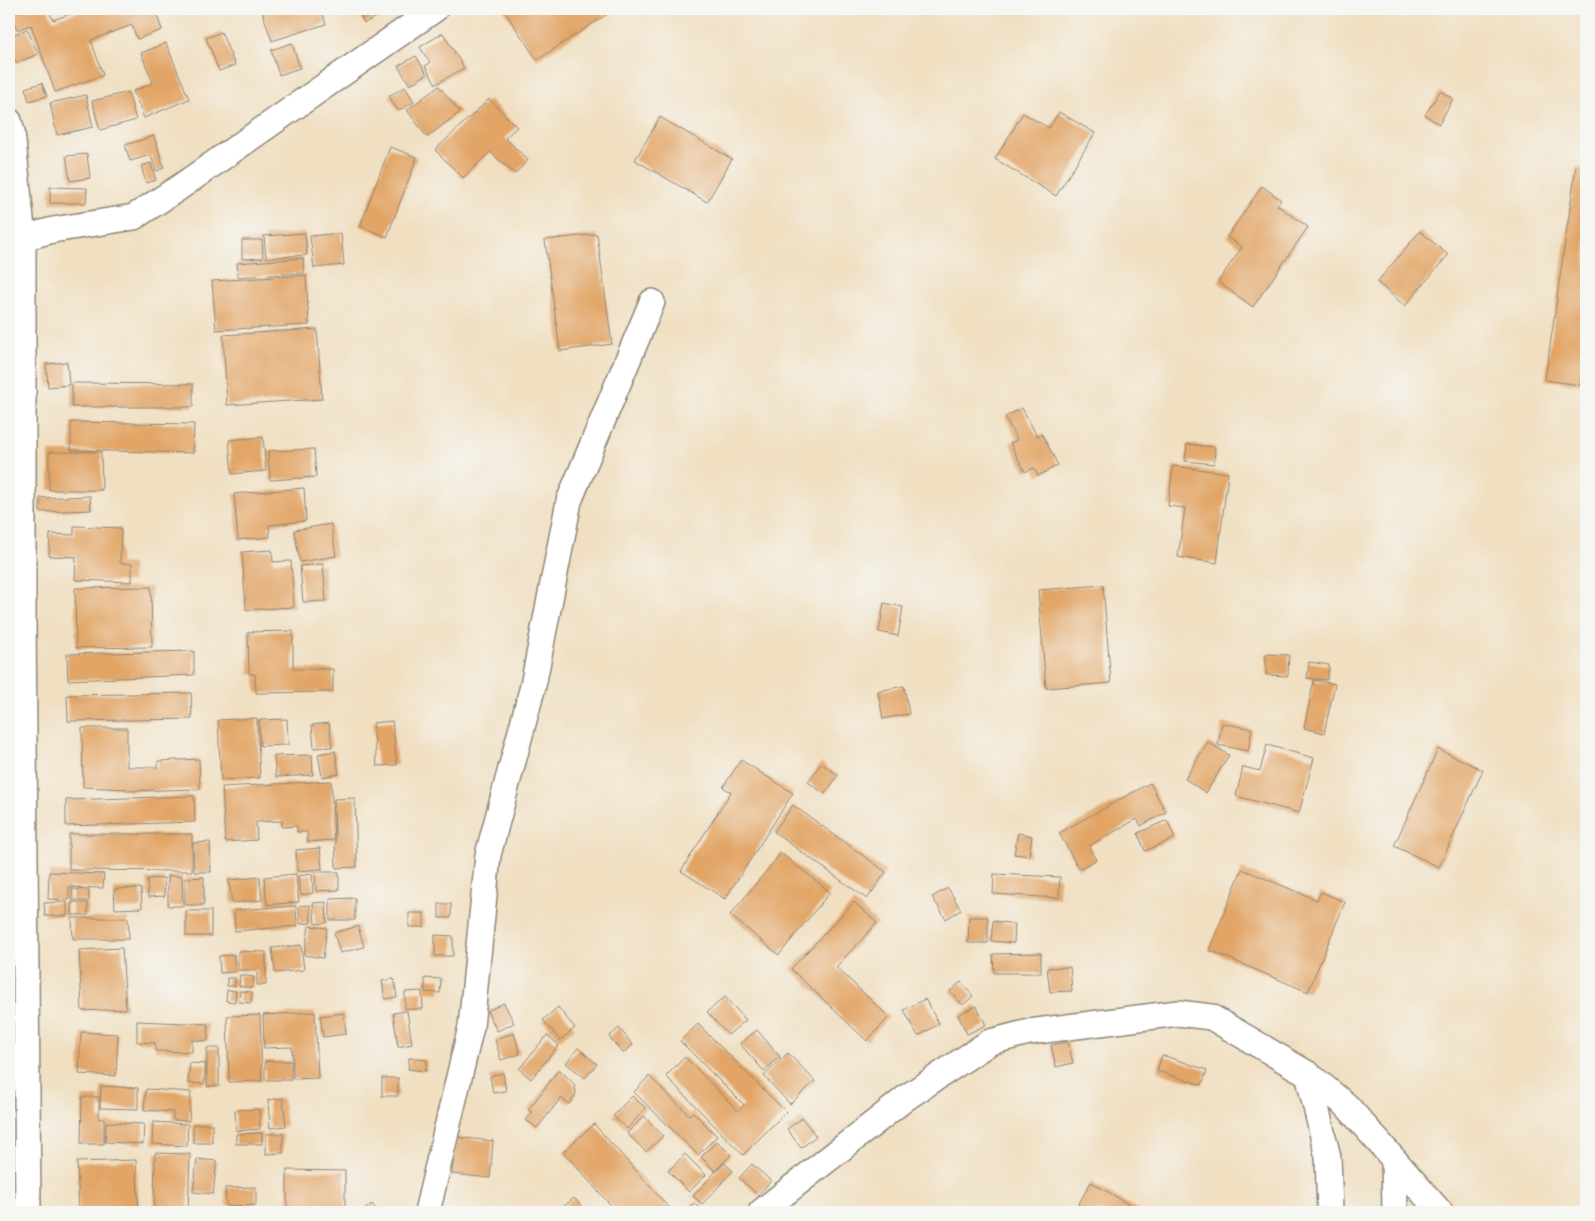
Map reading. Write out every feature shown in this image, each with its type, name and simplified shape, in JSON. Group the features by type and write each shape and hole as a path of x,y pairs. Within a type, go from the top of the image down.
{"street":[{"path":"23,238 53,230 134,217 435,9"},
{"path":"9,121 12,132 23,238 23,619 28,1212"},
{"path":"427,1212 471,1027 488,855 533,686 569,501 652,302"},
{"path":"761,1212 907,1097 990,1042 1019,1034 1178,1013 1211,1017 1308,1074 1347,1106 1440,1212"},
{"path":"1308,1074 1328,1157 1330,1212"},
{"path":"1394,1160 1395,1212"}],"building":[{"path":"24,9 48,9 53,20 85,9 155,9 162,30 137,39 132,25 91,40 103,75 55,92 31,25 17,30 11,14"},
{"path":"261,9 321,9 326,24 272,41"},
{"path":"357,9 394,9 364,23"},
{"path":"503,9 615,9 537,60"},
{"path":"27,29 38,54 16,63 9,45 9,36"},
{"path":"221,32 235,65 219,71 206,38"},
{"path":"443,33 464,68 436,84 425,66 430,63 420,47"},
{"path":"166,43 189,99 144,118 133,91 153,83 141,53"},
{"path":"292,43 300,68 279,75 271,50"},
{"path":"416,56 427,74 410,85 398,66"},
{"path":"42,83 47,96 29,101 25,88"},
{"path":"439,86 460,112 427,137 407,110"},
{"path":"405,87 414,102 398,111 389,96"},
{"path":"1440,91 1453,99 1439,124 1425,115"},
{"path":"128,92 136,120 100,130 92,101"},
{"path":"86,95 93,127 57,135 50,103"},
{"path":"489,99 517,127 505,138 528,160 515,174 490,152 463,178 435,150"},
{"path":"1059,112 1095,133 1056,196 995,159 1023,113 1049,128"},
{"path":"660,117 732,159 707,202 635,160"},
{"path":"154,136 164,168 156,171 151,155 130,161 125,145"},
{"path":"390,147 417,157 387,237 360,226"},
{"path":"87,154 90,178 70,181 66,156"},
{"path":"151,163 156,180 146,183 141,166"},
{"path":"1576,167 1586,168 1586,342 1580,385 1545,380"},
{"path":"1262,186 1281,200 1277,205 1308,227 1253,307 1218,282 1242,247 1227,237"},
{"path":"50,187 87,188 86,203 50,203"},
{"path":"1420,231 1448,255 1405,306 1377,282"},
{"path":"305,233 307,255 266,258 264,236"},
{"path":"341,233 344,265 314,268 310,236"},
{"path":"597,234 612,344 560,351 545,240"},
{"path":"242,240 262,240 263,258 242,259"},
{"path":"303,258 304,273 238,277 237,263"},
{"path":"306,275 309,325 216,330 212,281"},
{"path":"317,329 322,399 227,405 223,335"},
{"path":"67,362 69,385 48,387 46,364"},
{"path":"72,383 193,384 193,407 72,407"},
{"path":"1022,408 1037,436 1042,434 1058,465 1038,476 1034,468 1025,472 1010,443 1017,440 1005,417"},
{"path":"71,422 194,424 193,453 71,450"},
{"path":"263,437 266,471 232,474 229,440"},
{"path":"1187,444 1215,447 1214,464 1185,461"},
{"path":"314,449 316,477 270,480 268,451"},
{"path":"49,452 101,452 102,490 49,490"},
{"path":"1173,466 1228,473 1217,563 1178,557 1185,508 1168,506"},
{"path":"304,488 306,521 269,525 270,537 238,540 234,494"},
{"path":"90,496 91,510 40,512 40,498"},
{"path":"331,524 336,556 300,562 294,530"},
{"path":"74,526 121,528 120,563 132,564 132,582 75,580 76,557 49,556 50,534 74,535"},
{"path":"272,550 273,562 291,561 294,607 246,610 242,552"},
{"path":"323,564 326,601 303,602 300,566"},
{"path":"1103,585 1111,683 1046,688 1038,590"},
{"path":"151,587 152,647 76,648 75,588"},
{"path":"884,603 903,607 898,636 879,632"},
{"path":"293,631 293,669 333,669 333,692 256,693 255,674 249,674 248,632"},
{"path":"194,651 194,675 68,680 67,654"},
{"path":"1266,654 1289,655 1288,676 1266,675"},
{"path":"1309,662 1329,665 1327,680 1307,678"},
{"path":"1314,680 1335,684 1324,733 1304,728"},
{"path":"904,686 909,714 883,719 878,691"},
{"path":"191,693 192,719 68,721 67,695"},
{"path":"257,718 260,778 221,780 218,720"},
{"path":"287,719 288,745 260,746 259,720"},
{"path":"392,721 397,765 377,766 373,723"},
{"path":"329,723 332,747 314,748 312,725"},
{"path":"1222,723 1252,729 1248,751 1218,745"},
{"path":"82,728 127,728 127,767 158,767 158,761 199,759 200,789 127,791 127,789 83,787"},
{"path":"1208,742 1229,755 1206,793 1185,779"},
{"path":"1267,745 1314,758 1299,813 1236,796 1243,767 1260,771"},
{"path":"1438,749 1483,770 1439,867 1394,846"},
{"path":"335,751 339,774 322,777 318,754"},
{"path":"312,755 313,775 276,777 274,756"},
{"path":"741,760 793,793 725,899 681,871 731,792 723,787"},
{"path":"821,763 838,775 825,794 808,782"},
{"path":"331,781 334,840 307,842 307,832 297,832 297,826 282,827 282,821 256,822 257,840 225,842 222,787"},
{"path":"1150,783 1166,812 1141,826 1137,819 1089,846 1096,860 1079,869 1059,833"},
{"path":"194,796 195,822 66,826 66,800"},
{"path":"355,798 357,867 336,868 334,799"},
{"path":"793,805 886,872 867,899 774,832"},
{"path":"1167,820 1175,838 1145,851 1138,833"},
{"path":"1018,833 1032,836 1029,856 1014,854"},
{"path":"69,834 192,834 192,871 69,870"},
{"path":"210,842 211,872 194,872 193,843"},
{"path":"320,848 322,869 297,871 296,850"},
{"path":"781,853 830,892 779,955 730,915"},
{"path":"1242,869 1317,900 1321,892 1345,902 1308,992 1209,950"},
{"path":"49,872 104,874 103,888 69,887 69,900 48,899"},
{"path":"315,872 339,872 339,890 316,891"},
{"path":"296,874 299,902 267,905 264,877"},
{"path":"312,874 313,893 301,895 298,876"},
{"path":"994,874 1060,877 1059,898 993,894"},
{"path":"168,876 182,876 183,906 168,906"},
{"path":"204,877 204,905 185,905 185,878"},
{"path":"260,877 262,900 232,903 229,880"},
{"path":"164,878 165,896 148,897 147,879"},
{"path":"141,888 142,908 115,909 114,889"},
{"path":"948,888 961,910 946,919 932,897"},
{"path":"72,889 89,890 89,901 72,900"},
{"path":"355,898 355,920 330,920 330,899"},
{"path":"67,902 67,916 45,916 44,903"},
{"path":"72,902 88,903 88,915 72,915"},
{"path":"326,902 327,923 315,924 313,903"},
{"path":"854,902 877,923 836,967 889,1017 867,1041 791,969"},
{"path":"439,904 451,904 451,918 439,918"},
{"path":"310,905 311,923 300,924 299,906"},
{"path":"296,906 297,926 235,931 234,910"},
{"path":"186,911 211,911 211,936 186,936"},
{"path":"409,913 424,913 424,927 409,927"},
{"path":"969,917 988,917 988,943 968,943"},
{"path":"72,918 128,918 129,939 73,939"},
{"path":"993,921 1015,924 1014,943 991,941"},
{"path":"309,926 327,928 323,958 304,955"},
{"path":"358,926 364,947 340,953 334,933"},
{"path":"435,935 453,936 453,956 435,956"},
{"path":"301,945 304,970 275,973 272,948"},
{"path":"122,948 126,1009 82,1011 79,950"},
{"path":"238,951 266,952 266,985 257,985 257,970 238,970"},
{"path":"1041,953 1041,973 994,973 993,954"},
{"path":"234,955 235,972 220,973 219,956"},
{"path":"1070,967 1072,991 1050,992 1047,968"},
{"path":"240,975 254,977 252,988 239,986"},
{"path":"227,978 235,978 235,986 227,986"},
{"path":"425,978 441,979 440,993 425,992"},
{"path":"394,979 397,997 385,999 382,981"},
{"path":"961,982 973,996 963,1005 950,991"},
{"path":"227,990 236,991 235,1002 226,1001"},
{"path":"240,991 252,992 251,1003 239,1002"},
{"path":"422,991 423,1009 405,1009 405,992"},
{"path":"725,997 746,1020 728,1035 707,1012"},
{"path":"925,999 939,1024 918,1036 904,1010"},
{"path":"504,1003 514,1023 497,1031 487,1011"},
{"path":"976,1006 986,1025 967,1034 958,1015"},
{"path":"558,1007 575,1028 560,1040 543,1020"},
{"path":"407,1011 412,1044 398,1047 393,1013"},
{"path":"315,1012 318,1078 293,1079 292,1047 264,1048 263,1015"},
{"path":"344,1013 346,1034 323,1037 320,1016"},
{"path":"260,1015 262,1081 229,1082 227,1016"},
{"path":"137,1021 208,1024 208,1041 192,1040 192,1052 155,1051 155,1043 137,1042"},
{"path":"698,1024 786,1112 743,1155 666,1076 685,1057 738,1111 744,1105 680,1041"},
{"path":"619,1028 633,1045 623,1053 609,1037"},
{"path":"757,1030 780,1057 764,1071 740,1044"},
{"path":"81,1032 118,1034 116,1076 79,1074"},
{"path":"514,1033 520,1054 501,1060 495,1039"},
{"path":"547,1035 559,1045 531,1079 519,1069"},
{"path":"1068,1042 1073,1063 1056,1067 1051,1045"},
{"path":"207,1048 219,1048 219,1086 207,1086"},
{"path":"578,1048 597,1064 585,1078 566,1063"},
{"path":"788,1053 815,1081 790,1104 764,1076"},
{"path":"1162,1055 1207,1070 1202,1085 1157,1071"},
{"path":"409,1058 427,1060 426,1071 408,1069"},
{"path":"265,1061 291,1061 291,1080 265,1080"},
{"path":"190,1063 206,1064 204,1084 188,1083"},
{"path":"559,1069 575,1085 576,1094 569,1104 561,1098 537,1128 526,1120 532,1112 528,1110"},
{"path":"503,1073 506,1091 493,1093 490,1076"},
{"path":"649,1076 689,1115 693,1112 717,1136 698,1155 634,1092"},
{"path":"382,1078 398,1078 398,1096 382,1096"},
{"path":"101,1086 138,1088 138,1109 100,1108"},
{"path":"146,1089 191,1092 189,1121 173,1120 173,1112 144,1110"},
{"path":"632,1096 646,1108 627,1129 613,1116"},
{"path":"82,1097 99,1097 99,1119 104,1119 104,1144 81,1144"},
{"path":"283,1098 286,1126 270,1128 268,1100"},
{"path":"259,1109 260,1129 236,1131 235,1110"},
{"path":"644,1116 663,1136 646,1152 627,1133"},
{"path":"802,1118 816,1136 801,1148 787,1129"},
{"path":"106,1122 144,1124 143,1144 105,1142"},
{"path":"153,1122 188,1124 187,1146 152,1144"},
{"path":"193,1124 212,1124 212,1143 193,1143"},
{"path":"594,1124 673,1212 617,1212 563,1152"},
{"path":"262,1133 262,1144 236,1144 236,1134"},
{"path":"266,1134 283,1134 283,1153 266,1154"},
{"path":"456,1137 493,1141 490,1178 452,1174"},
{"path":"717,1141 731,1155 715,1171 701,1157"},
{"path":"155,1153 190,1154 188,1212 154,1211"},
{"path":"685,1154 706,1175 689,1192 668,1171"},
{"path":"197,1159 217,1161 213,1194 193,1192"},
{"path":"136,1160 139,1212 79,1212 77,1162"},
{"path":"724,1163 733,1171 702,1204 693,1196"},
{"path":"752,1164 771,1181 758,1195 739,1178"},
{"path":"287,1170 345,1171 345,1212 287,1212"},
{"path":"1091,1182 1142,1212 1074,1212"},
{"path":"256,1187 256,1205 226,1206 225,1188"},
{"path":"574,1198 587,1212 557,1212"},
{"path":"694,1203 704,1212 684,1212"},
{"path":"372,1204 378,1212 360,1212"}]}
